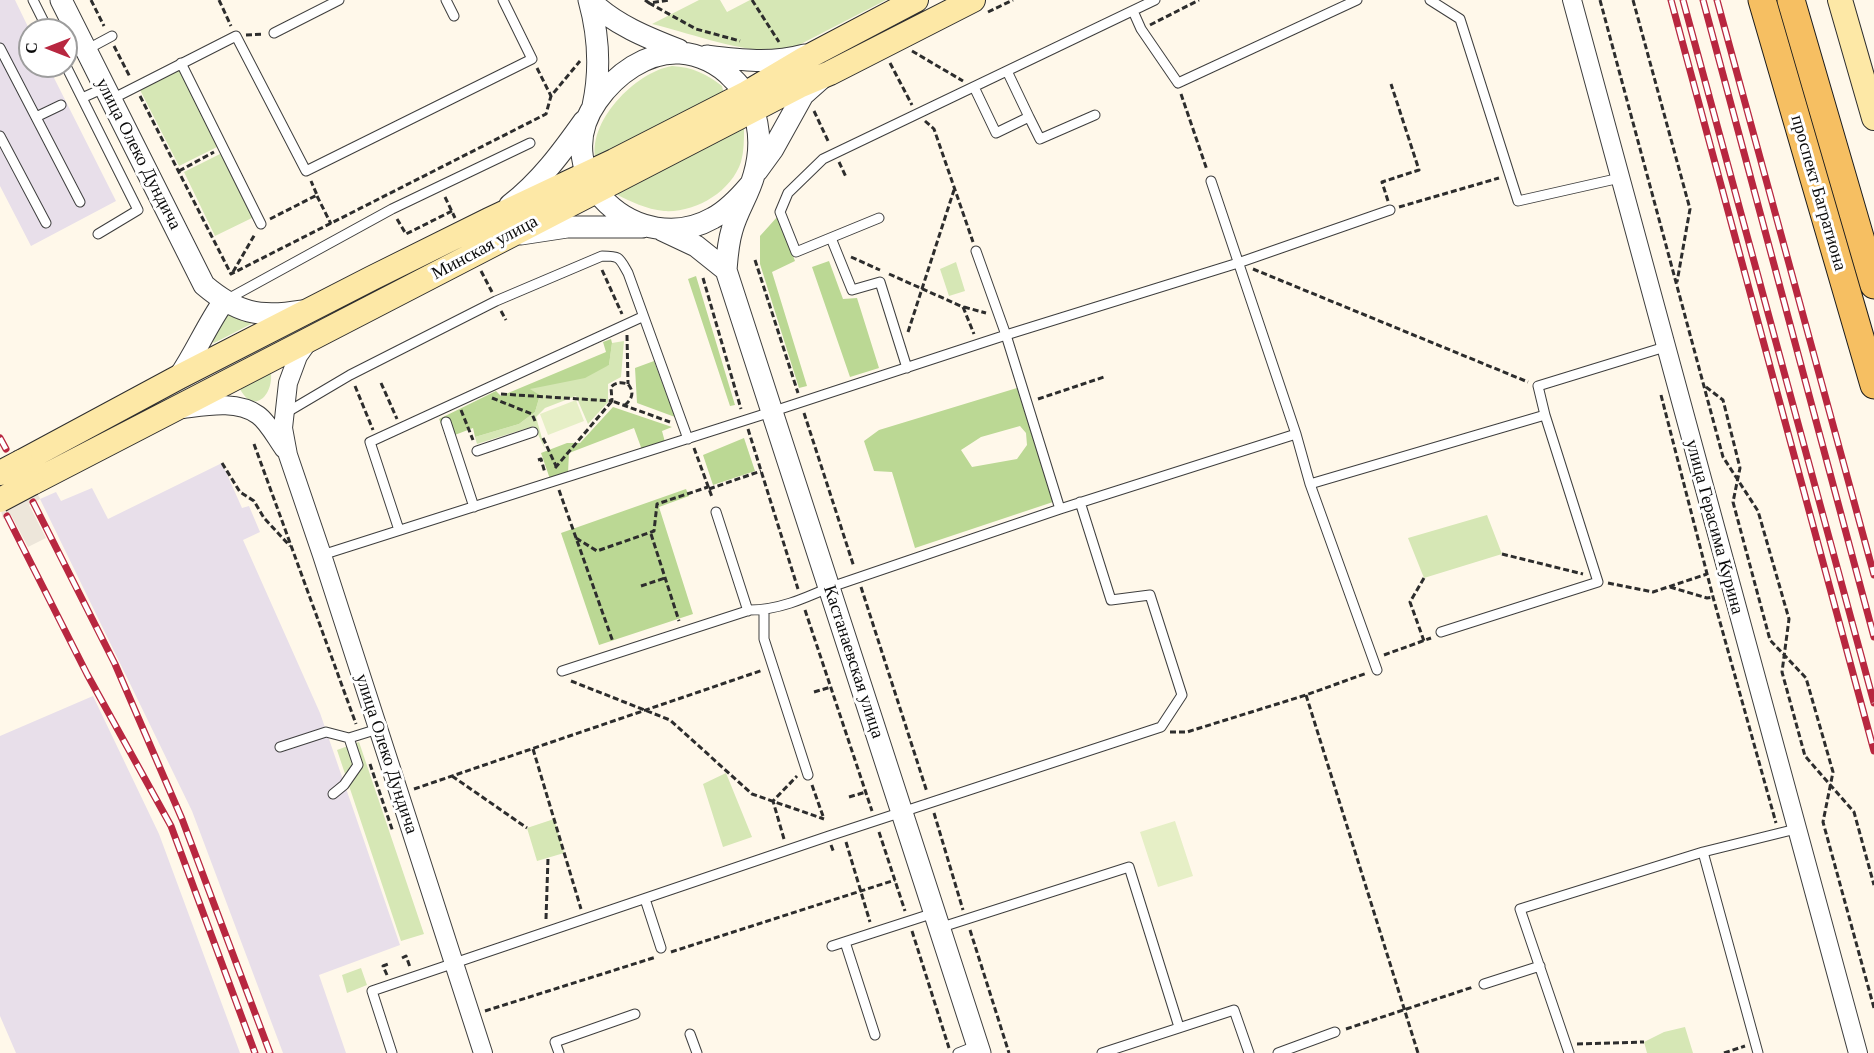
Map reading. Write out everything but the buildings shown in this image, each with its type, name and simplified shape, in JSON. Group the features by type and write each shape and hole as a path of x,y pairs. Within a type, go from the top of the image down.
{"main road":[{"name":"Минская улица","path":"825,62 916,0"},
{"name":"Минская улица","path":"0,500 27,472 179,376 314,309 496,229 591,183 825,62 973,0"},
{"name":"проспект Багратиона","path":"1762,0 1874,385"},
{"name":"проспект Багратиона","path":"1791,0 1874,285"},
{"path":"1840,0 1874,118"},
{"name":"Минская улица","path":"0,473 27,472 170,411 310,339 496,229"}],"street":[{"name":"улица Олеко Дундича","path":"61,0 204,285 224,301 259,314 277,315 314,309"},
{"path":"590,0 601,11 618,22 688,54 712,62 727,72 749,102"},
{"path":"590,0 598,46 598,68 582,143 582,159 591,183 602,200 625,217 696,246 726,270"},
{"name":"улица Герасима Курина","path":"1572,0 1665,348 1788,831 1858,1053"},
{"path":"496,229 546,172 602,93 631,68 657,55 669,52 741,60 825,62"},
{"path":"496,229 684,228 712,219 738,199 752,181 825,62"},
{"name":"Кастанаевская улица","path":"749,102 759,138 752,181 732,230 726,270 979,1049"},
{"path":"179,376 191,359 213,315 224,301"},
{"name":"улица Олеко Дундича","path":"310,339 298,356 288,383 283,428 288,455 483,1053"},
{"name":"улица Олеко Дундича","path":"170,411 223,405 241,407 259,415 288,455"}],"lane":[{"path":"33,0 42,18"},
{"path":"274,33 339,0"},
{"path":"446,0 454,16"},
{"path":"82,98 135,86 236,36 306,171 532,59 503,0"},
{"path":"879,218 796,252 780,212 788,194 823,159 1155,0"},
{"path":"1133,11 1141,30 1178,84 1357,0"},
{"path":"1430,0 1460,19 1518,201 1620,178"},
{"path":"86,50 112,36"},
{"path":"0,48 80,202"},
{"path":"181,63 261,224"},
{"path":"1007,71 1040,140 1095,114"},
{"path":"72,78 138,210 98,234"},
{"path":"974,87 996,133 1029,117"},
{"path":"36,117 61,105"},
{"path":"0,136 46,223"},
{"path":"224,301 392,209 530,143"},
{"path":"1211,181 1296,434 1310,484 1377,670"},
{"path":"322,555 801,403 1006,335 1238,263 1390,210"},
{"path":"831,237 852,290 880,282 907,368"},
{"path":"976,251 1000,316 1060,509"},
{"path":"284,414 351,375 496,301 602,256 616,256 628,273 642,317 689,438"},
{"path":"399,530 370,442 642,317"},
{"path":"1441,632 1597,580 1538,386 1665,348"},
{"path":"1310,484 1545,414"},
{"path":"446,422 474,507"},
{"path":"477,450 533,432"},
{"path":"562,671 748,611 764,610 801,599 1080,502 1296,434"},
{"path":"392,1053 372,991 843,831 1161,727 1182,695 1150,595 1111,600 1080,502"},
{"path":"716,512 748,611"},
{"path":"764,610 764,639 807,771"},
{"path":"280,747 326,732 349,738 378,729"},
{"path":"333,794 344,785 358,765 349,738"},
{"path":"1568,1049 1520,909 1703,852 1788,831"},
{"path":"1703,852 1757,1048"},
{"path":"832,946 908,921 966,918 1129,867 1179,1027"},
{"path":"645,899 661,948"},
{"path":"845,942 875,1035"},
{"path":"1484,984 1540,966"},
{"path":"1101,1053 1234,1010 1249,1053"},
{"path":"559,1053 555,1042 636,1014"},
{"path":"1278,1053 1335,1032"},
{"path":"690,1034 697,1053"},
{"path":"958,1053 979,1049"}],"path":[{"path":"645,0 696,29 746,42"},
{"path":"649,3 670,0"},
{"path":"752,0 783,48"},
{"path":"1141,30 1199,0"},
{"path":"1600,0 1723,457 1758,511 1789,619 1782,672 1805,756 1854,812 1874,885"},
{"path":"1633,0 1690,209 1677,283"},
{"path":"910,50 974,87"},
{"path":"231,274 546,114 551,96 580,61 581,52"},
{"path":"532,59 551,96"},
{"path":"889,61 916,114 934,129 976,251"},
{"path":"1178,84 1211,181"},
{"path":"1391,84 1419,170 1382,182 1390,210 1510,176"},
{"path":"135,86 231,274"},
{"path":"812,109 846,177"},
{"path":"179,171 223,147"},
{"path":"306,171 331,224"},
{"path":"902,351 955,189"},
{"path":"231,274 261,224 317,195"},
{"path":"385,196 406,234 452,211"},
{"path":"836,250 963,307 1000,316"},
{"path":"755,260 931,803 1009,1053"},
{"path":"1238,263 1538,386"},
{"path":"703,278 801,599 951,1053"},
{"path":"963,307 978,344"},
{"path":"351,375 377,440"},
{"path":"1028,403 1104,377"},
{"path":"381,383 402,429"},
{"path":"556,466 612,401 611,387 618,383 628,384 632,394 630,401 624,405"},
{"path":"1704,386 1723,400 1740,468 1733,502 1770,640 1806,678 1833,772 1823,822 1874,1008"},
{"path":"1659,388 1713,597 1788,831"},
{"path":"478,393 612,401 683,426"},
{"path":"458,402 477,450"},
{"path":"689,438 712,497"},
{"path":"254,444 360,735 393,833"},
{"path":"538,460 541,459 544,468"},
{"path":"222,463 240,492 254,501 264,518 292,549"},
{"path":"576,538 597,551 650,533 654,531 657,504 761,471"},
{"path":"555,481 617,652"},
{"path":"650,533 683,632"},
{"path":"1502,554 1597,580 1653,591 1707,574"},
{"path":"641,586 665,578"},
{"path":"1424,579 1410,602 1424,640"},
{"path":"1668,587 1707,598 1713,597"},
{"path":"1373,658 1431,638"},
{"path":"410,790 773,667"},
{"path":"1187,732 1377,670"},
{"path":"562,671 563,677 670,720 752,794 824,819"},
{"path":"814,692 831,687"},
{"path":"1306,695 1418,1053"},
{"path":"533,748 584,919"},
{"path":"773,801 807,771 829,836"},
{"path":"452,776 527,828"},
{"path":"849,797 866,792"},
{"path":"773,801 788,850"},
{"path":"843,831 873,933"},
{"path":"546,932 548,858"},
{"path":"483,1012 895,880"},
{"path":"1335,1032 1484,984"},
{"path":"1568,1049 1644,1042"},
{"path":"1724,1053 1757,1048"}],"shaded area":[{"path":"0,0 15,0 24,18 18,18 18,78 54,78 116,201 31,246 0,186"},
{"path":"222,463 242,508 249,506 260,532 243,540 320,713 400,945 319,975 346,1053 283,1053 192,811 40,499 56,492 61,501 92,488 108,519"},
{"path":"35,488 40,499 29,505 46,538 28,547 11,515 3,519 0,506"},
{"path":"93,696 159,834 240,1053 16,1053 0,1016 0,736"}],"green space":[{"path":"699,0 720,0 727,12 750,0 886,0 795,47 780,50 762,50 724,44 652,24"},
{"path":"672,66 693,70 711,78 722,86 724,94 596,161 595,146 598,131 616,101 643,78"},
{"path":"179,68 219,146 179,166 139,88"},
{"path":"741,127 744,129 743,150 736,173 720,191 699,204 676,211 664,211 639,205 616,194"},
{"path":"222,153 254,217 215,236 184,172"},
{"path":"778,216 795,261 772,272 807,386 799,388 760,264 760,236"},
{"path":"829,261 843,299 857,298 879,368 850,377 812,267"},
{"path":"956,262 965,291 949,296 940,269"},
{"path":"696,276 735,405 730,406 688,279"},
{"path":"228,314 250,320 251,324 214,343 212,341 218,325"},
{"path":"611,339 609,365 585,378 530,389 540,395 535,412 519,424 475,437 473,428 447,438 439,419 496,391 501,396 606,352 603,342"},
{"path":"624,341 621,377 608,384 608,402 588,424 576,396 545,408 536,417 545,449 534,426 477,444 475,437 519,424 535,412 540,395 529,389 609,365 612,343"},
{"path":"654,361 675,417 637,403 635,368"},
{"path":"271,373 269,389 261,399 251,400 240,389"},
{"path":"1017,388 1053,502 915,548 892,472 874,471 864,441 879,430","holes":["1020,426 1026,433 1027,445 1017,459 972,467 961,450 981,437"]},
{"path":"576,400 584,421 548,435 540,414"},
{"path":"613,407 672,427 662,431 665,442 642,450 634,428 569,453 568,473 550,479 541,453 567,443 580,443"},
{"path":"744,438 755,471 713,485 703,455"},
{"path":"686,489 689,496 659,507 693,614 599,645 561,533"},
{"path":"1487,515 1502,554 1424,578 1408,538"},
{"path":"359,742 424,934 401,941 337,750"},
{"path":"726,773 752,837 723,847 703,784"},
{"path":"554,819 564,853 537,861 527,828"},
{"path":"1175,821 1193,876 1158,887 1140,832"},
{"path":"361,968 367,985 347,993 342,975"},
{"path":"1685,1027 1693,1053 1647,1053 1644,1042 1664,1032"}],"railway":[{"path":"1671,0 1874,751"},
{"path":"1683,0 1874,703"},
{"path":"1703,0 1874,637"},
{"path":"1717,0 1874,575"},
{"path":"0,438 6,449"},
{"path":"33,502 115,664 182,819 270,1053"},
{"path":"7,516 87,674 171,826 255,1053"}]}
